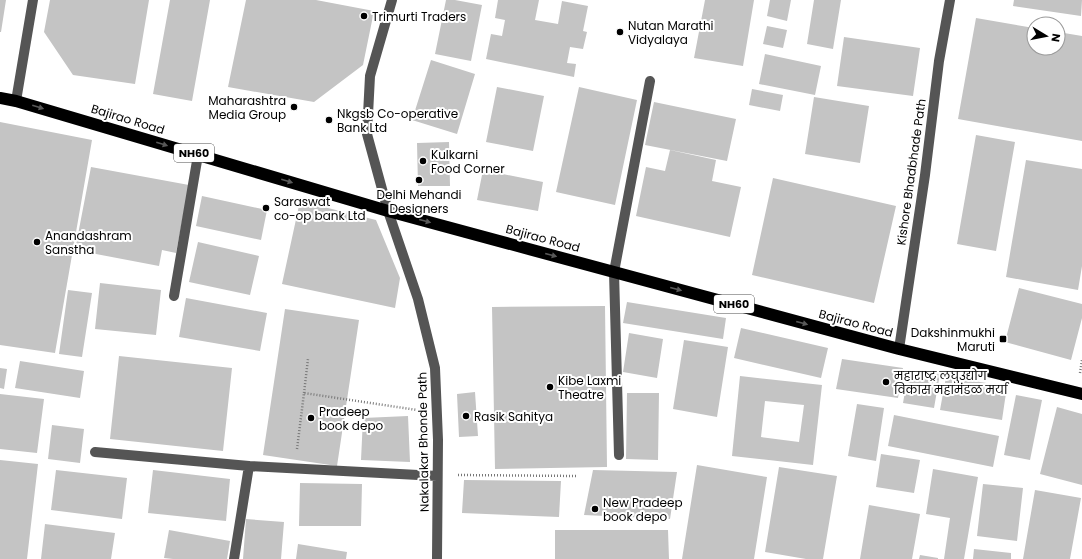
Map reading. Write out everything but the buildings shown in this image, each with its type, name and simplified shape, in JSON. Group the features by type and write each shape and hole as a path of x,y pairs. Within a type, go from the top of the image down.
{"highway":[{"name":"Bajirao Road","path":"0,98 16,101 388,211 899,349 1082,394"}],"street":[{"path":"16,101 33,0"},
{"name":"Nakalakar Bhonde Path","path":"392,0 370,76 367,134 388,211 418,299 435,368 437,413 437,559"},
{"name":"Kishore Bhadbhade Path","path":"899,349 925,175 939,61 950,0"},
{"path":"619,455 614,272 650,81"},
{"path":"174,296 198,155"},
{"path":"95,452 249,466 437,476"},
{"path":"234,559 249,466"}],"path":[{"path":"294,468 308,359"},
{"path":"304,394 437,413"},
{"path":"437,476 578,476"}],"place":[{"name":"Trimurti Traders","path":"364,16"},
{"name":"Nutan Marathi Vidyalaya","path":"620,32"},
{"name":"Maharashtra Media Group","path":"294,107"},
{"name":"Nkgsb Co-operative Bank Ltd","path":"329,120"},
{"name":"Kulkarni Food Corner","path":"423,161"},
{"name":"Delhi Mehandi Designers","path":"419,180"},
{"name":"Saraswat co-op bank Ltd","path":"266,208"},
{"name":"Anandashram Sanstha","path":"37,242"},
{"name":"Dakshinmukhi Maruti","path":"1003,339"},
{"name":"महाराष्ट्र लघुउद्योग विकास महामंडळ मर्या","path":"886,382"},
{"name":"Kibe Laxmi Theatre","path":"550,387"},
{"name":"Rasik Sahitya","path":"466,416"},
{"name":"Pradeep book depo","path":"311,418"},
{"name":"New Pradeep book depo","path":"595,509"}]}
